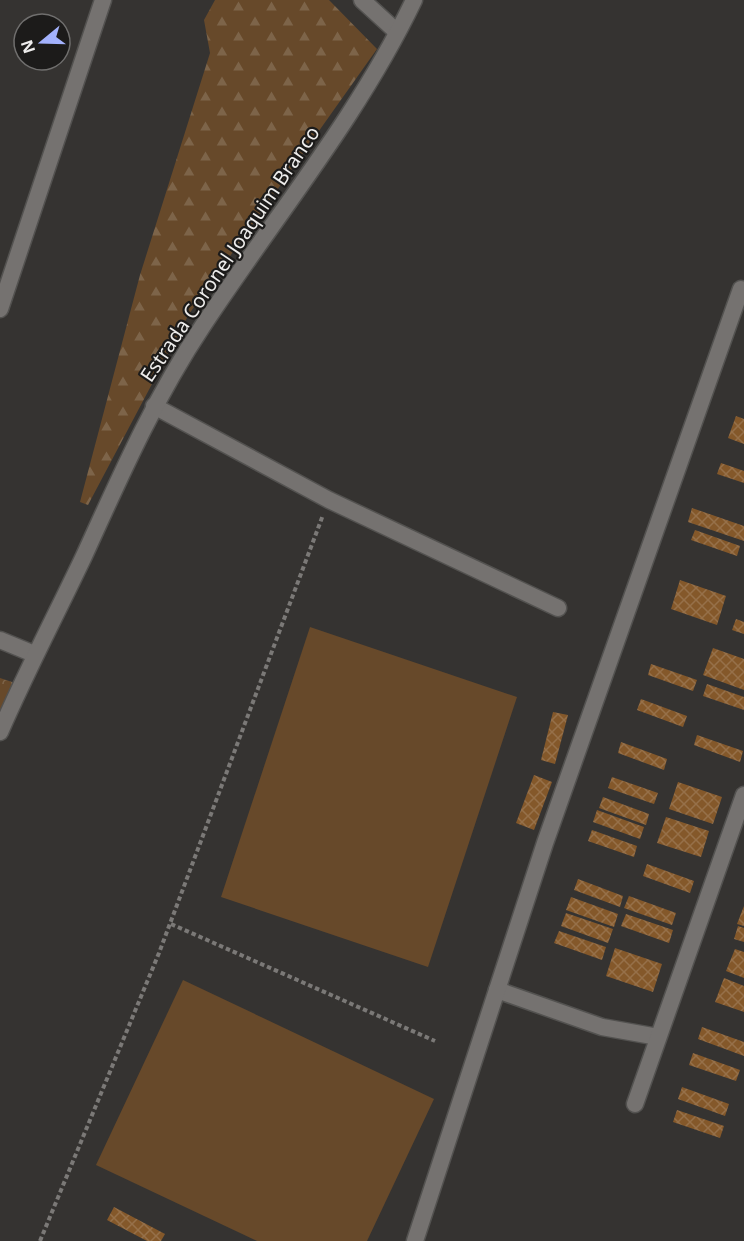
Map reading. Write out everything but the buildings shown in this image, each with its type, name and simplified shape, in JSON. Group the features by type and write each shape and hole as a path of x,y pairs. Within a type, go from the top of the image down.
{"street":[{"path":"0,309 103,0"},
{"path":"362,0 397,32"},
{"name":"Estrada Coronel Joaquim Branco","path":"0,732 34,654 62,603 154,406 202,328 326,147 397,32 414,0"},
{"path":"415,1241 545,843 741,289"},
{"path":"154,406 329,500 558,608"},
{"path":"0,640 34,654"},
{"path":"635,1104 744,795"},
{"path":"497,990 602,1027 658,1037"}],"path":[{"path":"40,1241 171,924 329,500"},
{"path":"171,924 435,1041"}],"green space":[{"path":"215,0 329,0 377,49 189,314 88,505 80,502 140,275 210,53 204,20"},
{"path":"310,627 517,697 428,967 221,897"},
{"path":"0,678 18,684 0,721"},
{"path":"183,980 434,1099 367,1241 257,1241 96,1165"}]}
